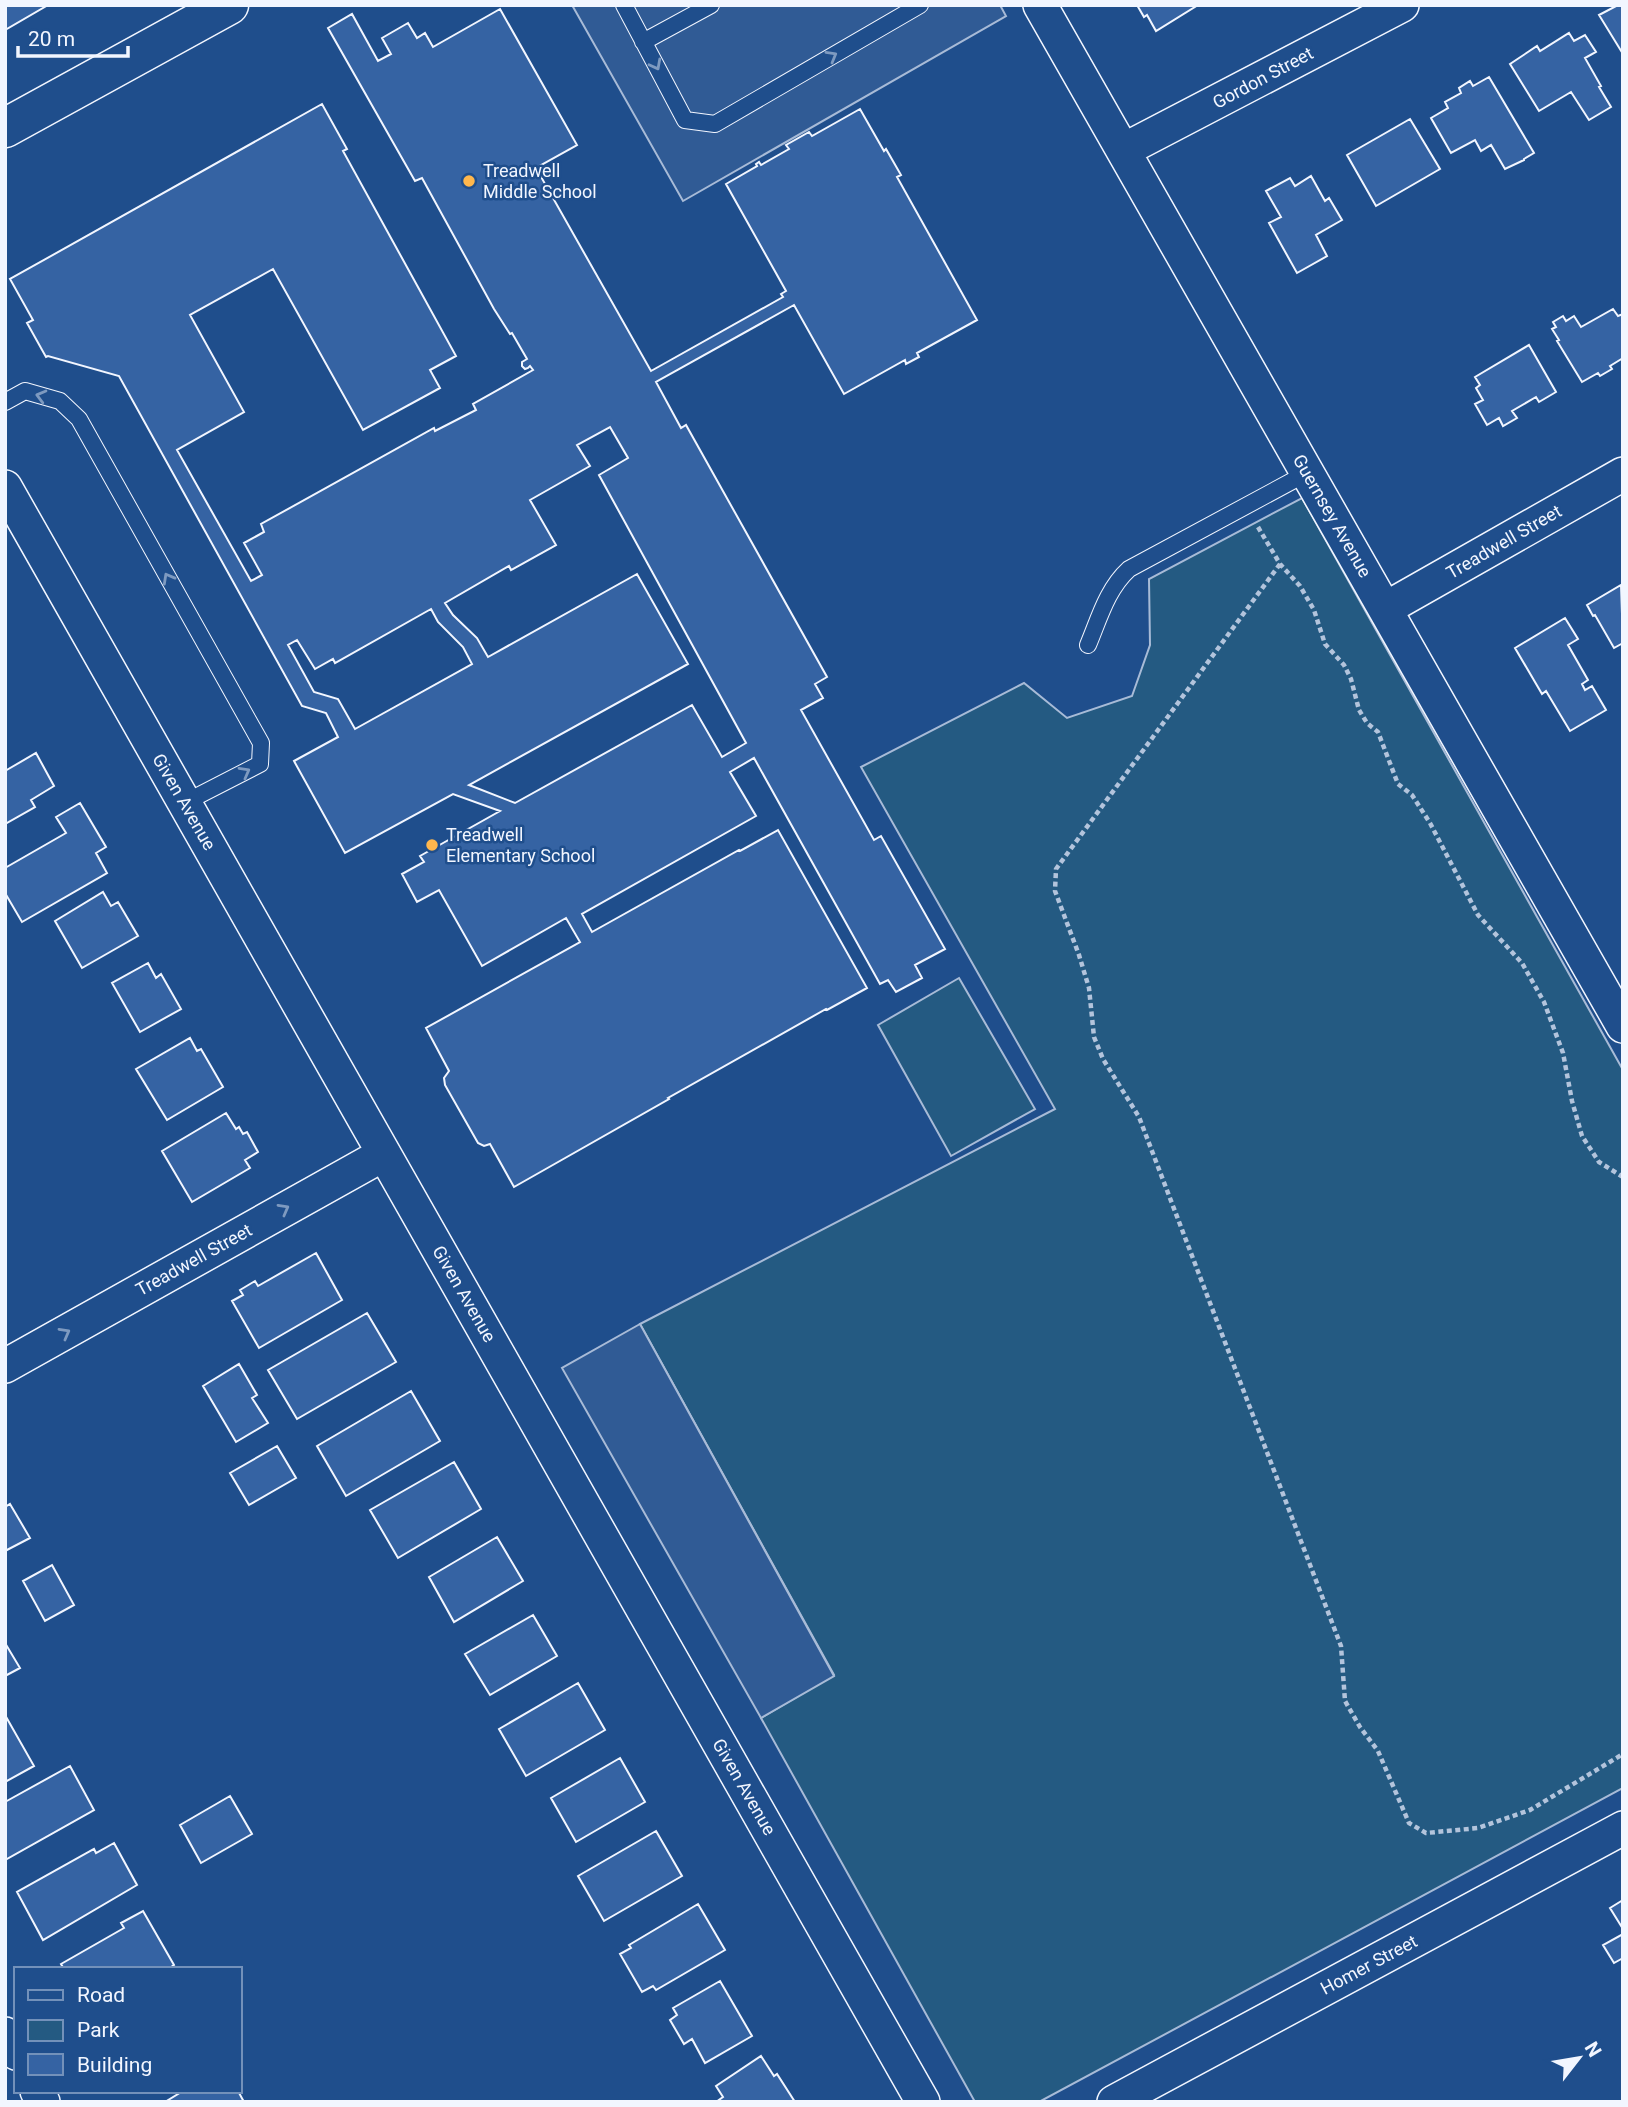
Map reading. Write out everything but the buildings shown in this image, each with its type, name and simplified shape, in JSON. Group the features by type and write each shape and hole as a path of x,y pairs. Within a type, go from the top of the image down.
{"street":[{"path":"5,128 229,5"},
{"name":"Guernsey Avenue","path":"1040,5 1623,1026"},
{"name":"Gordon Street","path":"1124,150 1402,5"},
{"name":"Treadwell Street","path":"1385,609 1623,474"},
{"name":"Given Avenue","path":"5,487 923,2102"},
{"name":"Treadwell Street","path":"5,1366 384,1154"},
{"name":"Homer Street","path":"1114,2102 1623,1828"},
{"path":"5,2034 14,2050"}],"lane":[{"path":"624,5 685,120 715,124 919,5"},
{"path":"643,42 711,5"},
{"path":"5,402 25,391 60,401 79,419 261,743 260,764 184,803"},
{"path":"1088,645 1112,588 1129,569 1307,473"}],"path":[{"path":"1245,506 1280,564 1300,586 1314,610 1325,644 1344,665 1351,679 1359,710 1367,723 1378,732 1398,784 1412,795 1430,823 1478,915 1522,963 1544,1002 1563,1053 1582,1136 1599,1162 1623,1177"},
{"path":"1280,564 1056,869 1055,891 1089,988 1094,1037 1103,1059 1139,1117 1341,1646 1345,1701 1378,1751 1409,1823 1426,1833 1478,1828 1530,1810 1623,1754"}],"green space":[{"path":"1302,498 1623,1070 1623,1788 1039,2102 975,2102 761,1718 834,1675 640,1324 1055,1109 861,767 1024,683 1067,718 1132,696 1150,645 1149,579"},
{"path":"959,978 1035,1109 951,1156 878,1025"}],"shaded area":[{"path":"572,5 1000,5 1006,16 683,201"},
{"path":"640,1324 834,1676 761,1718 562,1368"}],"place":[{"name":"Treadwell Middle School","path":"469,181"},
{"name":"Treadwell Elementary School","path":"432,845"}]}
